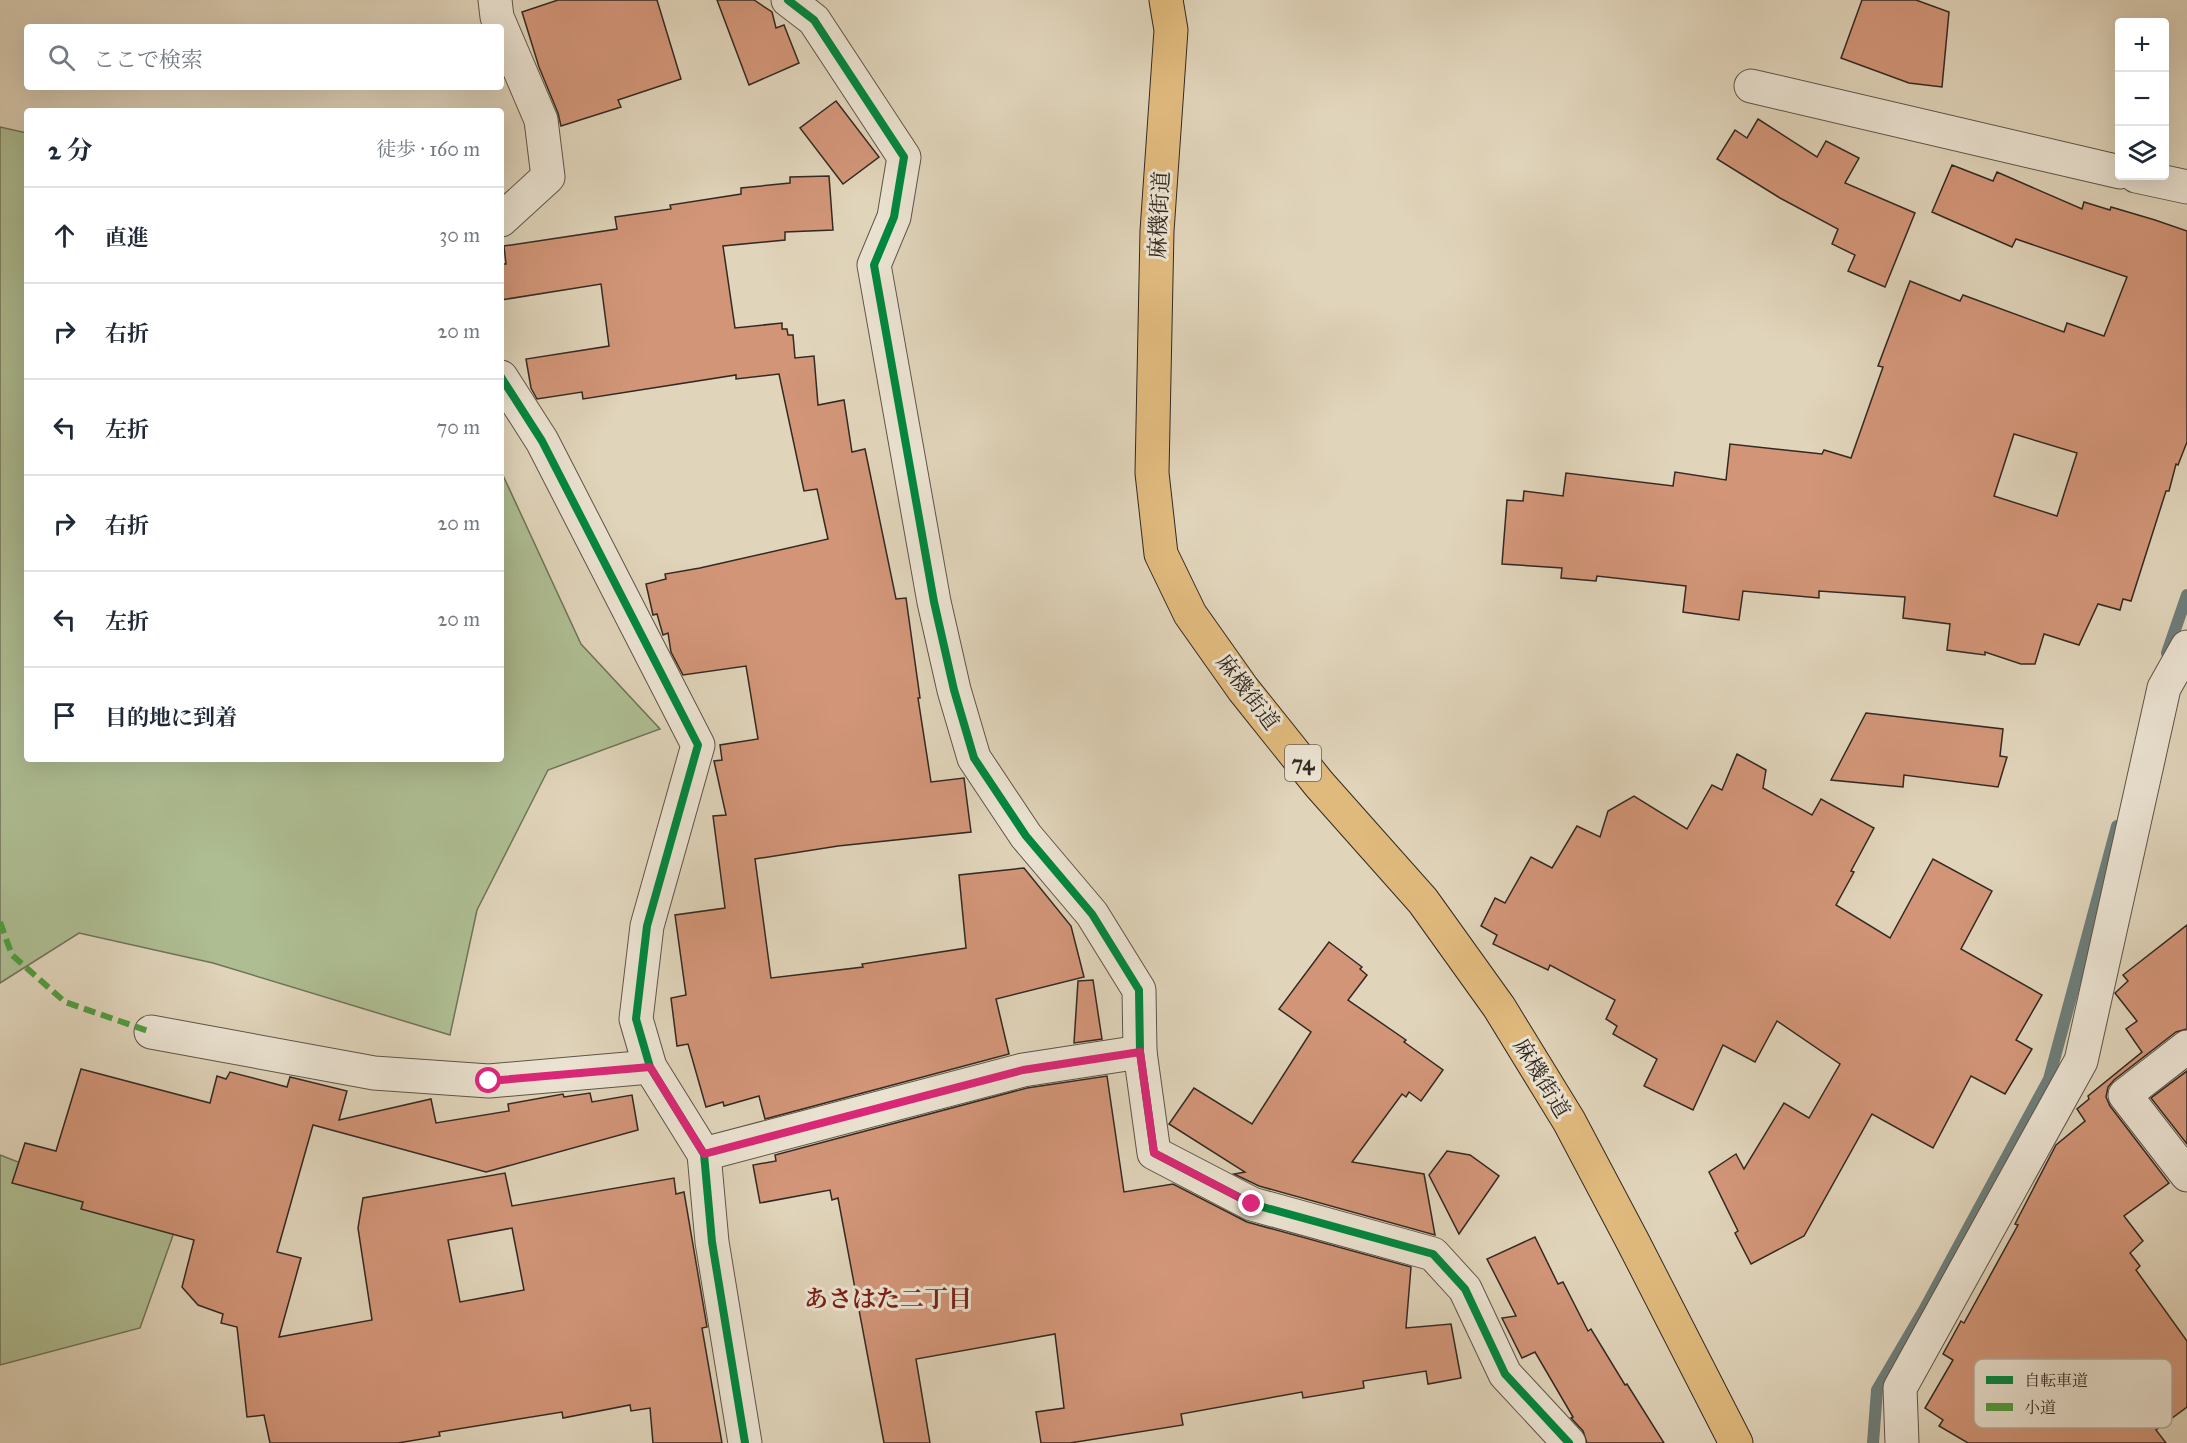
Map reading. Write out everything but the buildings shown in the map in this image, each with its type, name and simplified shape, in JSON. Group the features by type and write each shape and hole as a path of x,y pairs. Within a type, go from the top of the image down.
{"main road":[{"name":"麻機街道","path":"1166,0 1171,30 1157,231 1152,473 1161,554 1190,614 1243,689 1319,784 1423,901 1499,1007 1569,1121 1736,1443"}],"street":[{"path":"495,0 500,24"},
{"path":"788,0 814,20 904,157 894,217 874,265 934,602 954,690 974,758 1026,836 1092,914 1139,990 1140,1052 1154,1153 1252,1204 1433,1254 1465,1289 1504,1374 1569,1443"},
{"path":"504,33 541,120 548,177 504,217"},
{"path":"1751,86 2115,171"},
{"path":"2155,180 2187,187"},
{"path":"504,382 542,441 698,745 647,926 636,1019 650,1067 704,1154 712,1242 745,1443"},
{"path":"1902,1443 1900,1388 2081,1061 2164,688 2187,646"},
{"path":"151,1032 374,1073 489,1081 650,1067"},
{"path":"2187,1047 2125,1095 2187,1175"},
{"path":"704,1154 1023,1070 1140,1052"}],"green space":[{"path":"0,127 24,132 24,762 504,762 504,477 581,644 660,729 548,770 477,910 450,1035 213,963 79,933 0,983"},
{"path":"0,1155 177,1224 140,1328 0,1365"}],"waterway":[{"path":"2167,653 2187,595"},
{"path":"1873,1443 1877,1390 1924,1310 2049,1079 2117,826"}],"marked path":[{"path":"0,922 12,955 65,1002 151,1032"}],"cycle path":[{"path":"788,0 814,20 904,157 894,217 874,265 934,602 954,690 974,758 1026,836 1092,914 1139,990 1140,1052 1154,1153 1252,1204 1433,1254 1465,1289 1505,1374 1569,1443"},
{"path":"504,382 542,441 698,745 647,926 636,1019 650,1067 704,1154 712,1242 745,1443"}],"district":[{"name":"あさはた二丁目","path":"888,1299"}],"route":[{"path":"489,1081 650,1067 704,1154 1023,1070 1140,1052 1154,1153 1252,1204"}]}
